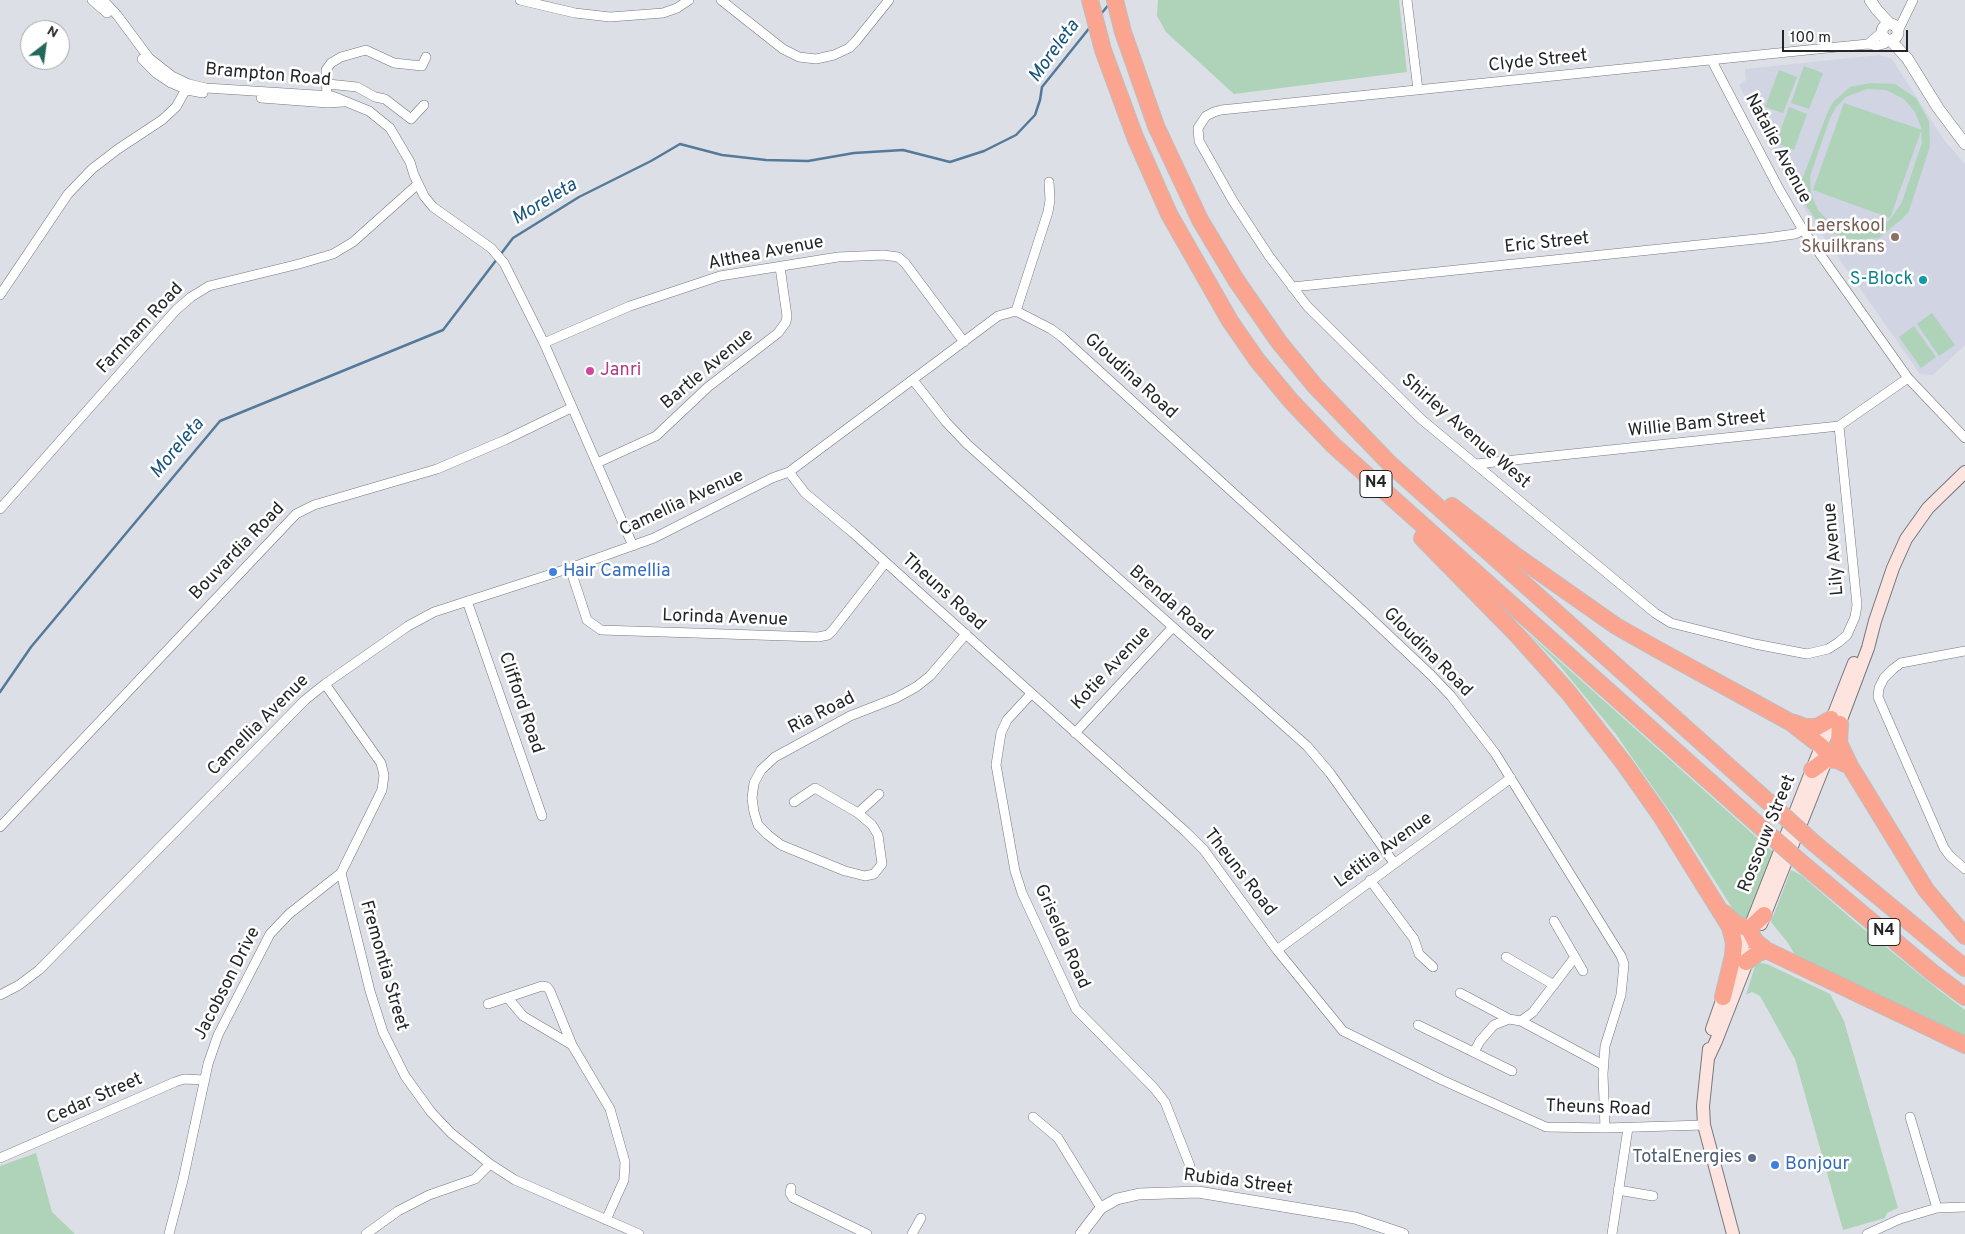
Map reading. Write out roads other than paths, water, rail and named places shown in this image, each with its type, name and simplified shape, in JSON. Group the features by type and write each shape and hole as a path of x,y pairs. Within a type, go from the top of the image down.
{"highway":[{"name":"N4","path":"1115,0 1123,32 1156,126 1200,220 1212,242 1279,342 1315,386 1390,464 1815,844 1965,968"},
{"name":"N4","path":"1091,2 1103,50 1140,150 1169,214 1230,320 1257,360 1291,400 1333,445 1804,866 1933,974 1965,997"},
{"path":"1333,445 1379,496 1518,636 1568,692 1623,762 1720,908 1730,927 1734,943 1733,956 1723,997"},
{"path":"1390,464 1616,626 1790,722 1825,753 1850,766"},
{"path":"1790,722 1812,728 1835,721 1839,743 1850,766 1901,851 1926,890 1965,936"},
{"path":"1812,770 1825,753"},
{"path":"1720,908 1736,924 1757,940 1965,1045"},
{"path":"1746,962 1758,953 1757,940 1764,915"}],"main road":[{"name":"Rossouw Street","path":"1764,915 1825,753 1860,650 1872,630 1893,568 1906,539 1923,514 1965,472"},
{"path":"1950,486 1965,483"},
{"name":"Rossouw Street","path":"1732,1232 1704,1125 1703,1106 1708,1056 1714,1022 1723,997 1757,940 1812,770"},
{"name":"Rossouw Street","path":"1708,1056 1716,1041 1746,962"}],"street":[{"path":"92,0 113,18 145,62 156,73 170,83 188,87"},
{"path":"102,0 117,15 149,58 188,87"},
{"path":"520,0 580,14 610,16 663,13 677,8 689,0"},
{"path":"721,0 782,49 799,57 816,59 834,55 849,48 889,0"},
{"path":"1407,0 1418,90"},
{"path":"1870,0 1938,108 1965,144"},
{"name":"Clyde Street","path":"1211,113 1868,44 1890,32 1913,0"},
{"path":"327,96 328,84 325,74 328,66 336,59 366,50 394,62 422,66 426,57"},
{"name":"Natalie Avenue","path":"1712,61 1779,189 1803,230 1908,378 1965,438"},
{"path":"328,84 357,87 375,97 385,99 411,119 424,105"},
{"name":"Brampton Road","path":"188,87 327,96 364,108 382,120 399,142 410,162 418,184 433,207 474,235 497,254 544,343 633,546"},
{"name":"Brampton Road","path":"188,87 223,95 328,103 350,102"},
{"name":"Brampton Road","path":"0,295 68,194 92,169 162,120 176,107 188,87"},
{"path":"382,120 395,107"},
{"name":"Shirley Avenue West","path":"1211,113 1200,124 1198,133 1200,141 1233,202 1307,306 1403,402 1664,619 1692,630 1785,650 1807,654 1821,652"},
{"path":"1016,311 1048,212 1050,200 1049,182"},
{"name":"Farnham Road","path":"0,509 176,310 191,297 209,286 333,254 353,242 418,184"},
{"name":"Eric Street","path":"1292,287 1766,238 1795,234 1803,230"},
{"name":"Althea Avenue","path":"544,343 630,306 720,276 850,256 883,255 898,257 908,266 964,342"},
{"name":"Bartle Avenue","path":"597,462 656,436 708,387 778,333 786,322 787,316 780,267"},
{"name":"Camellia Avenue","path":"0,995 19,985 38,970 305,700 415,622 434,612 570,568 654,538 788,472 998,316 1016,311"},
{"name":"Gloudina Road","path":"1016,311 1051,329 1062,337 1252,508 1431,674 1451,696 1495,753 1622,956 1624,971 1621,994 1605,1046 1603,1065 1605,1128"},
{"name":"Willie Bam Street","path":"1476,464 1839,426 1908,378"},
{"name":"Brenda Road","path":"913,380 946,422 967,444 1306,746 1330,773 1394,863"},
{"name":"Bouvardia Road","path":"0,827 296,514 314,505 437,468 505,440 571,408"},
{"name":"Lily Avenue","path":"1821,652 1832,647 1848,633 1855,617 1857,605 1839,426"},
{"name":"Theuns Road","path":"788,472 805,493 966,634 1204,850 1277,950 1337,1026 1351,1037 1537,1124 1555,1128 1704,1125"},
{"name":"Lorinda Avenue","path":"570,568 587,620 601,630 818,637 828,635 834,630 885,563"},
{"name":"Clifford Road","path":"467,601 542,816"},
{"name":"Kotie Avenue","path":"1075,733 1172,628"},
{"name":"Ria Road","path":"858,813 872,825 878,835 882,864 872,875 865,876 850,872 780,845 758,825 752,798 754,784 761,770 775,756 850,716 896,698 916,687 930,676 966,634"},
{"path":"1965,651 1911,660 1897,665 1886,675 1880,684 1878,694 1879,702 1944,848 1965,869"},
{"name":"Jacobson Drive","path":"169,1234 205,1080 218,1035 270,934 289,914 340,873 382,790 384,776 381,762 325,684"},
{"name":"Griselda Road","path":"1032,694 1007,720 1001,733 996,765 1015,871 1022,893 1076,1009 1154,1088 1165,1102 1190,1166"},
{"name":"Letitia Avenue","path":"1277,950 1511,778"},
{"path":"794,802 815,788 858,813 879,794"},
{"name":"Fremontia Street","path":"340,873 370,991 383,1032 405,1076 431,1112 451,1133 490,1164 515,1180 639,1234"},
{"path":"1370,880 1416,941 1419,954 1433,967"},
{"path":"1554,921 1583,971"},
{"path":"1506,957 1554,985"},
{"path":"1520,1021 1533,1012 1575,957"},
{"path":"488,1004 542,986 547,987 550,991 572,1045 609,1105 625,1162 624,1180 606,1220"},
{"path":"1460,992 1509,1020"},
{"path":"508,998 523,1016 572,1045"},
{"path":"1474,1052 1480,1041 1494,1025 1509,1020 1520,1021 1603,1065"},
{"path":"1418,1025 1512,1071"},
{"name":"Cedar Street","path":"0,1158 175,1082 184,1079 205,1080"},
{"path":"1032,1117 1058,1138 1101,1208"},
{"path":"1910,1117 1937,1208"},
{"path":"1612,1234 1628,1128"},
{"path":"366,1234 406,1207 429,1195 474,1179 490,1164"},
{"path":"791,1188 790,1193 793,1198 866,1234"},
{"path":"1618,1190 1653,1196"},
{"name":"Rubida Street","path":"1082,1234 1101,1208 1117,1199 1139,1194 1198,1192 1355,1218 1403,1234"},
{"path":"1867,1234 1900,1219 1937,1208 1965,1207"},
{"path":"912,1234 921,1218"}],"waterway":[{"name":"Moreleta","path":"1101,14 1110,3"},
{"name":"Moreleta","path":"0,692 31,647 220,421 443,330 513,238 579,197 651,161 680,144 722,155 766,160 808,161 854,153 903,150 950,162 984,151 1016,135 1035,115 1042,87 1091,26"}],"place":[{"name":"Laerskool Skuilkrans","path":"1895,237"},
{"name":"S-Block","path":"1923,280"},
{"name":"Janri","path":"590,371"},
{"name":"Hair Camellia","path":"553,572"},
{"name":"TotalEnergies","path":"1752,1158"},
{"name":"Bonjour","path":"1775,1165"}]}
